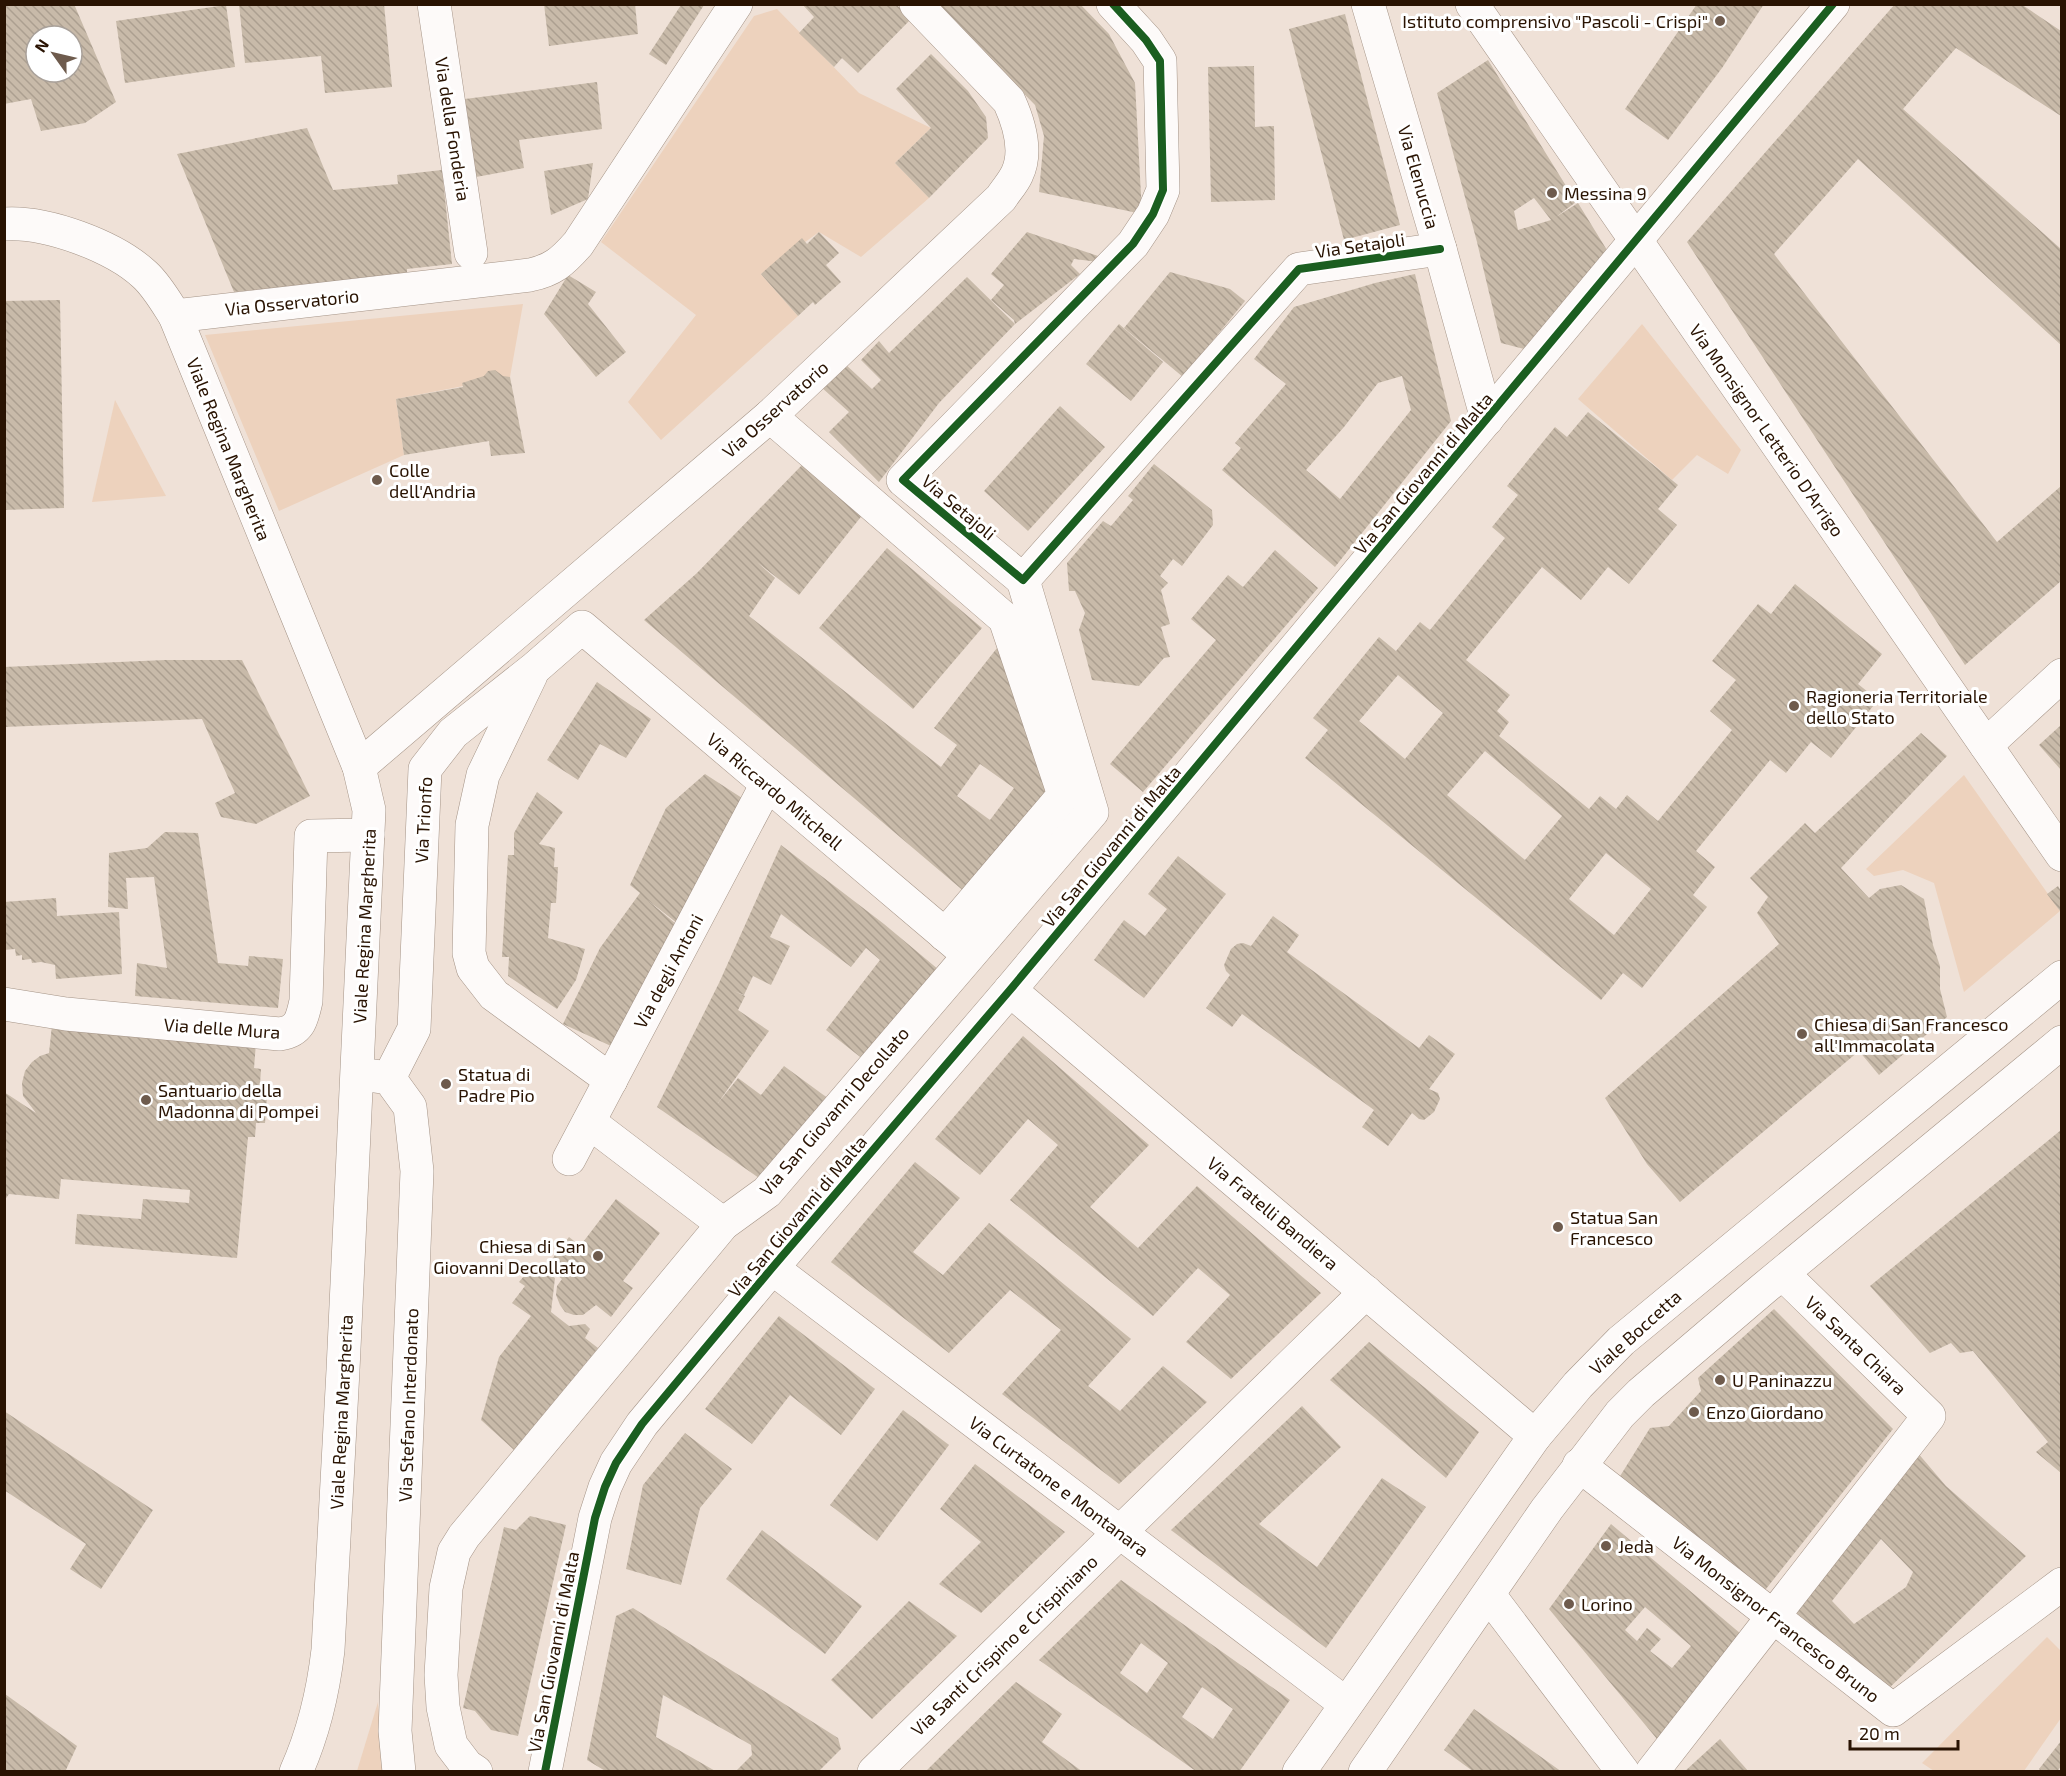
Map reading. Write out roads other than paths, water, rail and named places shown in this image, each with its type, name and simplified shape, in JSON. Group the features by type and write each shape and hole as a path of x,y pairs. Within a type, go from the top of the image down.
{"street":[{"name":"Via della Fonderia","path":"434,4 471,253"},
{"name":"Via Osservatorio","path":"175,316 530,275 548,271 578,244 736,4"},
{"name":"Via Osservatorio","path":"359,767 770,417 1001,198 1016,177 1022,163 1022,144 1018,121 1009,101 916,4"},
{"name":"Via Setajoli","path":"1113,4 1146,40 1160,61 1163,190 1154,214 1133,244 903,480 1023,580 1299,269 1440,249"},
{"name":"Via Elenuccia","path":"1368,4 1488,419"},
{"name":"Via Monsignor Letterio D'Arrigo","path":"1472,4 2061,855"},
{"name":"Via San Giovanni di Malta","path":"545,1772 588,1548 605,1487 616,1462 642,1424 1010,990 1833,4"},
{"name":"Viale Regina Margherita","path":"4,224 14,223 50,229 98,246 122,258 146,275 165,298 175,316 359,767 369,810 328,1650 324,1687 316,1722 296,1772"},
{"path":"770,417 1005,619 1064,795 957,945"},
{"name":"Via San Giovanni Decollato","path":"476,1772 467,1766 452,1745 443,1707 441,1675 446,1588 454,1552 464,1536 723,1224 767,1192 957,945 1092,812 1023,580"},
{"name":"Via Riccardo Mitchell","path":"582,627 957,945"},
{"name":"Via Trionfo","path":"389,1078 414,1029 425,769 453,733 582,627"},
{"path":"534,668 483,775 475,806 472,825 469,952 473,968 494,995 610,1080"},
{"path":"1986,745 2061,675"},
{"name":"Via degli Antoni","path":"569,1159 767,784"},
{"name":"Via delle Mura","path":"4,1004 66,1014 280,1034 290,1033 299,1025 306,1001 311,836 368,836"},
{"name":"Viale Boccetta","path":"1299,1772 1535,1436 1578,1385 1622,1341 2061,977"},
{"name":"Via Fratelli Bandiera","path":"1010,990 1535,1436"},
{"path":"1365,1772 1547,1509 1620,1414 1641,1393 2061,1042"},
{"path":"357,1074 389,1078"},
{"name":"Via Stefano Interdonato","path":"389,1078 410,1107 417,1171 395,1731 399,1772"},
{"path":"589,1122 723,1224"},
{"name":"Via Curtatone e Montanara","path":"772,1268 1346,1704"},
{"name":"Via Santa Chiara","path":"1773,1616 1929,1416 1783,1274"},
{"name":"Via Santi Crispino e Crispiniano","path":"874,1772 1366,1292"},
{"name":"Via Monsignor Francesco Bruno","path":"1579,1465 1893,1710 2061,1584"},
{"path":"1489,1595 1623,1772"},
{"path":"1652,1772 1773,1616"}],"place":[{"name":"Istituto comprensivo \"Pascoli - Crispi\"","path":"1720,21"},
{"name":"Messina 9","path":"1552,193"},
{"name":"Colle dell'Andria","path":"377,480"},
{"name":"Ragioneria Territoriale dello Stato","path":"1794,706"},
{"name":"Chiesa di San Francesco all'Immacolata","path":"1802,1034"},
{"name":"Statua di Padre Pio","path":"446,1084"},
{"name":"Santuario della Madonna di Pompei","path":"146,1100"},
{"name":"Statua San Francesco","path":"1558,1227"},
{"name":"Chiesa di San Giovanni Decollato","path":"598,1256"},
{"name":"U Paninazzu","path":"1720,1380"},
{"name":"Enzo Giordano","path":"1694,1412"},
{"name":"Jedà","path":"1606,1546"},
{"name":"Lorino","path":"1569,1604"}]}
